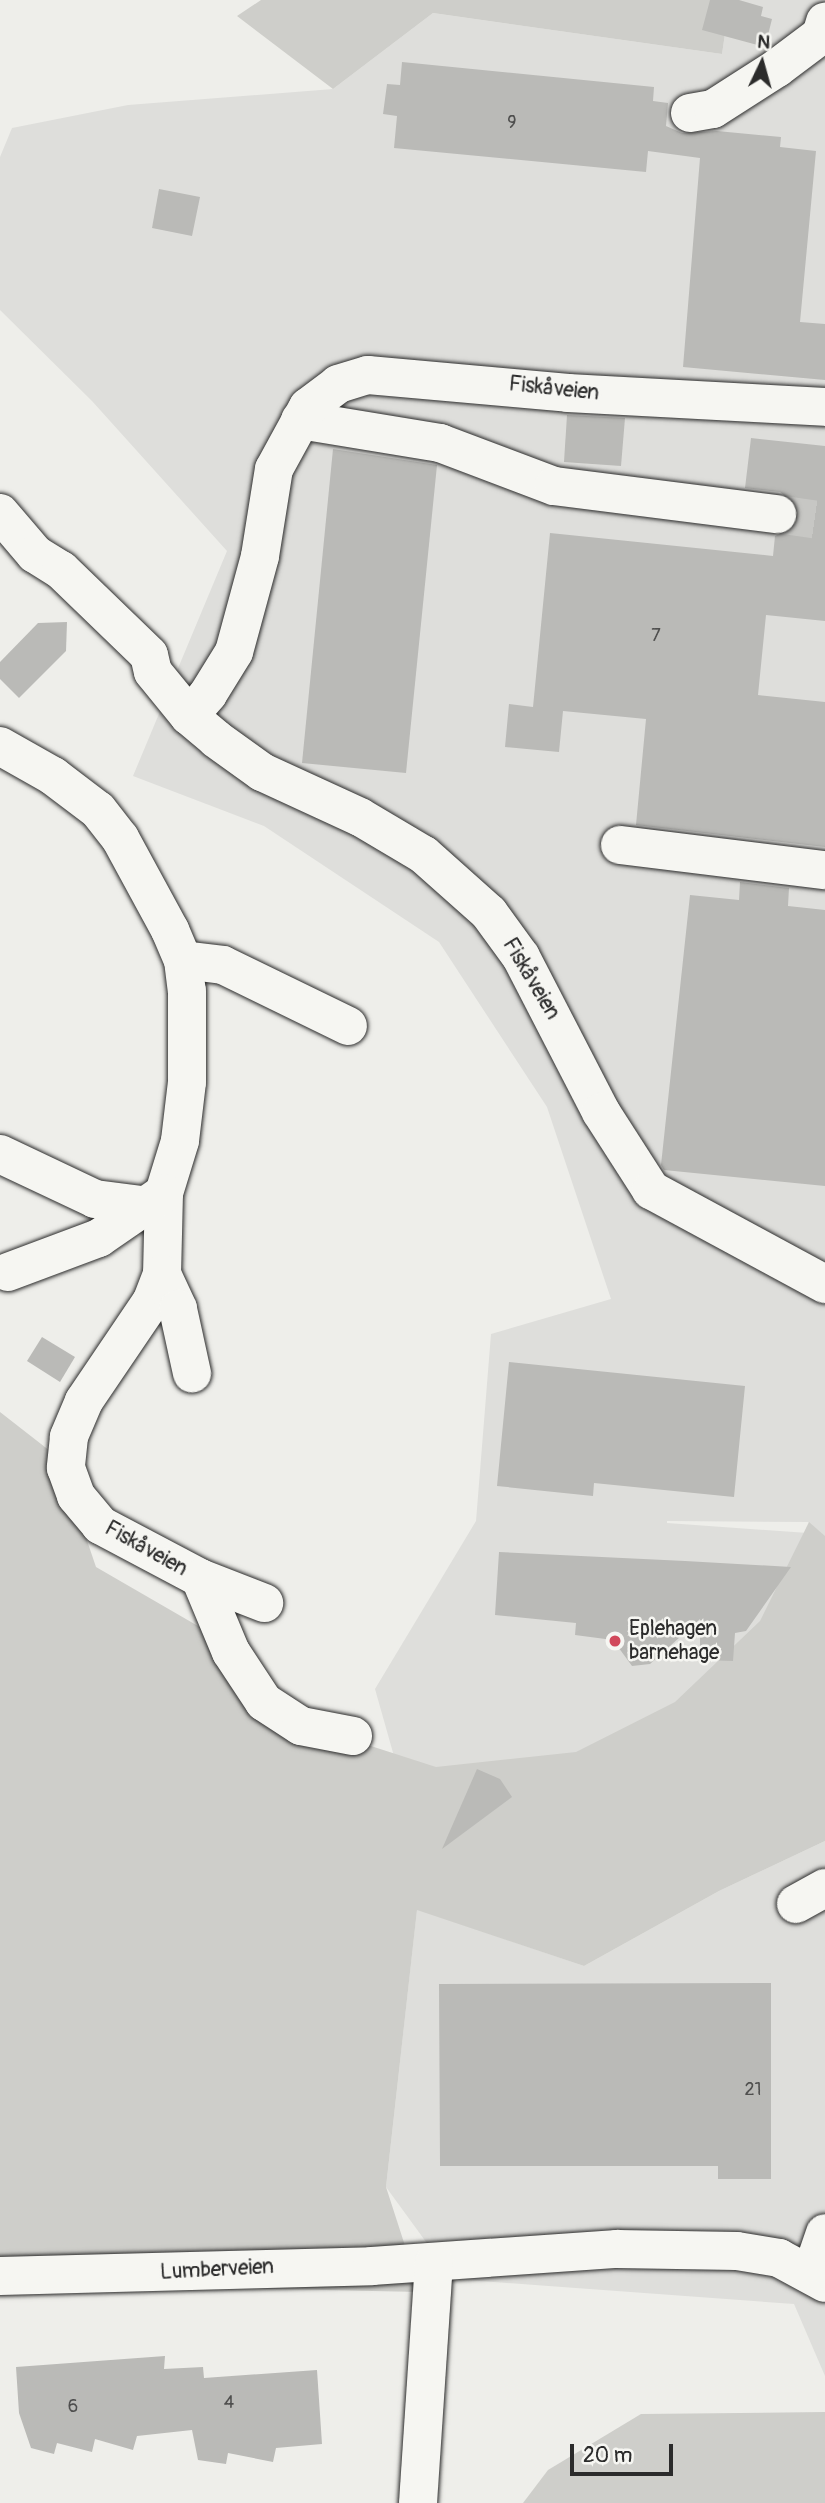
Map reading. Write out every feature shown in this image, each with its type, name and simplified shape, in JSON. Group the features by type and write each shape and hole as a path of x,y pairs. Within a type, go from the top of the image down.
{"street":[{"path":"690,113 713,109 777,68 821,35 825,22"},
{"name":"Fiskåveien","path":"189,716 208,694 234,652 260,556 274,469 308,407 338,384 368,375 568,393 825,407"},
{"path":"300,420 440,443 554,486 777,514"},
{"name":"Fiskåveien","path":"0,513 35,554 49,588 84,629 134,673 153,672 189,716 262,772 360,817 424,855 473,897 521,957 601,1112 651,1189 825,1284"},
{"name":"Fiskåveien","path":"0,746 52,776 98,810 141,871 183,960 189,1025 187,1082 180,1141 156,1200 162,1274 178,1309 192,1373"},
{"path":"620,845 825,870"},
{"path":"183,960 223,965 348,1026"},
{"path":"0,1154 95,1199 156,1200"},
{"path":"8,1272 99,1238 156,1200"},
{"name":"Fiskåveien","path":"162,1274 151,1302 84,1401 69,1437 66,1468 76,1496 100,1525 200,1578 264,1603"},
{"path":"200,1578 231,1652 264,1702 301,1726 354,1736"},
{"name":"Lumberveien","path":"0,2276 434,2263 617,2249 737,2251 779,2258 818,2278 825,2234"},
{"path":"418,2503 434,2263"}],"shaded area":[{"path":"261,0 730,0 722,54 433,13 333,89 237,16"},
{"path":"730,0 825,0 825,1823 418,1841 375,1689 476,1521 491,1334 611,1299 547,1107 439,942 264,826 133,776 227,551 92,401 0,310 0,157 12,128 128,105 333,89 433,13 722,54","holes":["667,1521 808,1522 822,1534 667,1523"]},
{"path":"0,1412 59,1458 96,1567 217,1637 315,1728 436,1767 576,1752 675,1702 760,1621 809,1522 825,1536 825,1841 719,1891 584,1966 417,1910 386,2187 420,2292 0,2283"},
{"path":"825,1841 825,2376 794,2304 453,2279 386,2187 417,1909 584,1966 719,1891"},
{"path":"825,2412 825,2503 523,2503 548,2470 641,2414"}],"building":[{"path":"710,0 739,0 763,7 761,16 772,19 765,47 702,30"},
{"path":"402,62 654,87 653,101 668,103 666,126 682,133 717,131 781,137 780,147 816,151 800,322 825,324 825,380 683,367 700,158 648,151 646,172 394,148 397,116 383,114 387,84 400,85"},
{"path":"159,189 200,197 192,236 152,228"},
{"path":"567,415 625,418 621,466 564,462"},
{"path":"751,438 825,446 825,621 766,615 758,695 825,702 825,847 636,825 646,719 563,711 559,752 505,747 509,704 533,707 550,533 773,556 775,536 795,527 797,506 780,492 745,488"},
{"path":"333,449 437,465 406,773 302,763"},
{"path":"67,622 66,651 19,698 0,679 0,662 38,623"},
{"path":"740,882 789,888 788,906 825,910 825,1186 664,1170 661,1165 690,895 739,900"},
{"path":"42,1337 75,1357 60,1382 27,1361"},
{"path":"509,1362 745,1386 734,1497 594,1483 593,1496 497,1486"},
{"path":"499,1552 791,1567 746,1631 735,1633 733,1661 700,1660 700,1619 650,1664 632,1666 613,1640 575,1635 576,1623 495,1615"},
{"path":"477,1769 500,1779 512,1797 442,1849"},
{"path":"771,1983 771,2179 718,2179 718,2166 440,2166 439,1984"},
{"path":"165,2356 164,2369 203,2367 204,2378 317,2370 322,2444 276,2448 273,2462 228,2453 226,2464 198,2460 192,2430 137,2436 133,2450 95,2439 92,2452 57,2443 54,2454 31,2448 19,2413 16,2367"}],"tunnel":[{"path":"777,514 825,521"}],"place":[{"name":"Eplehagen barnehage","path":"615,1641"}]}
